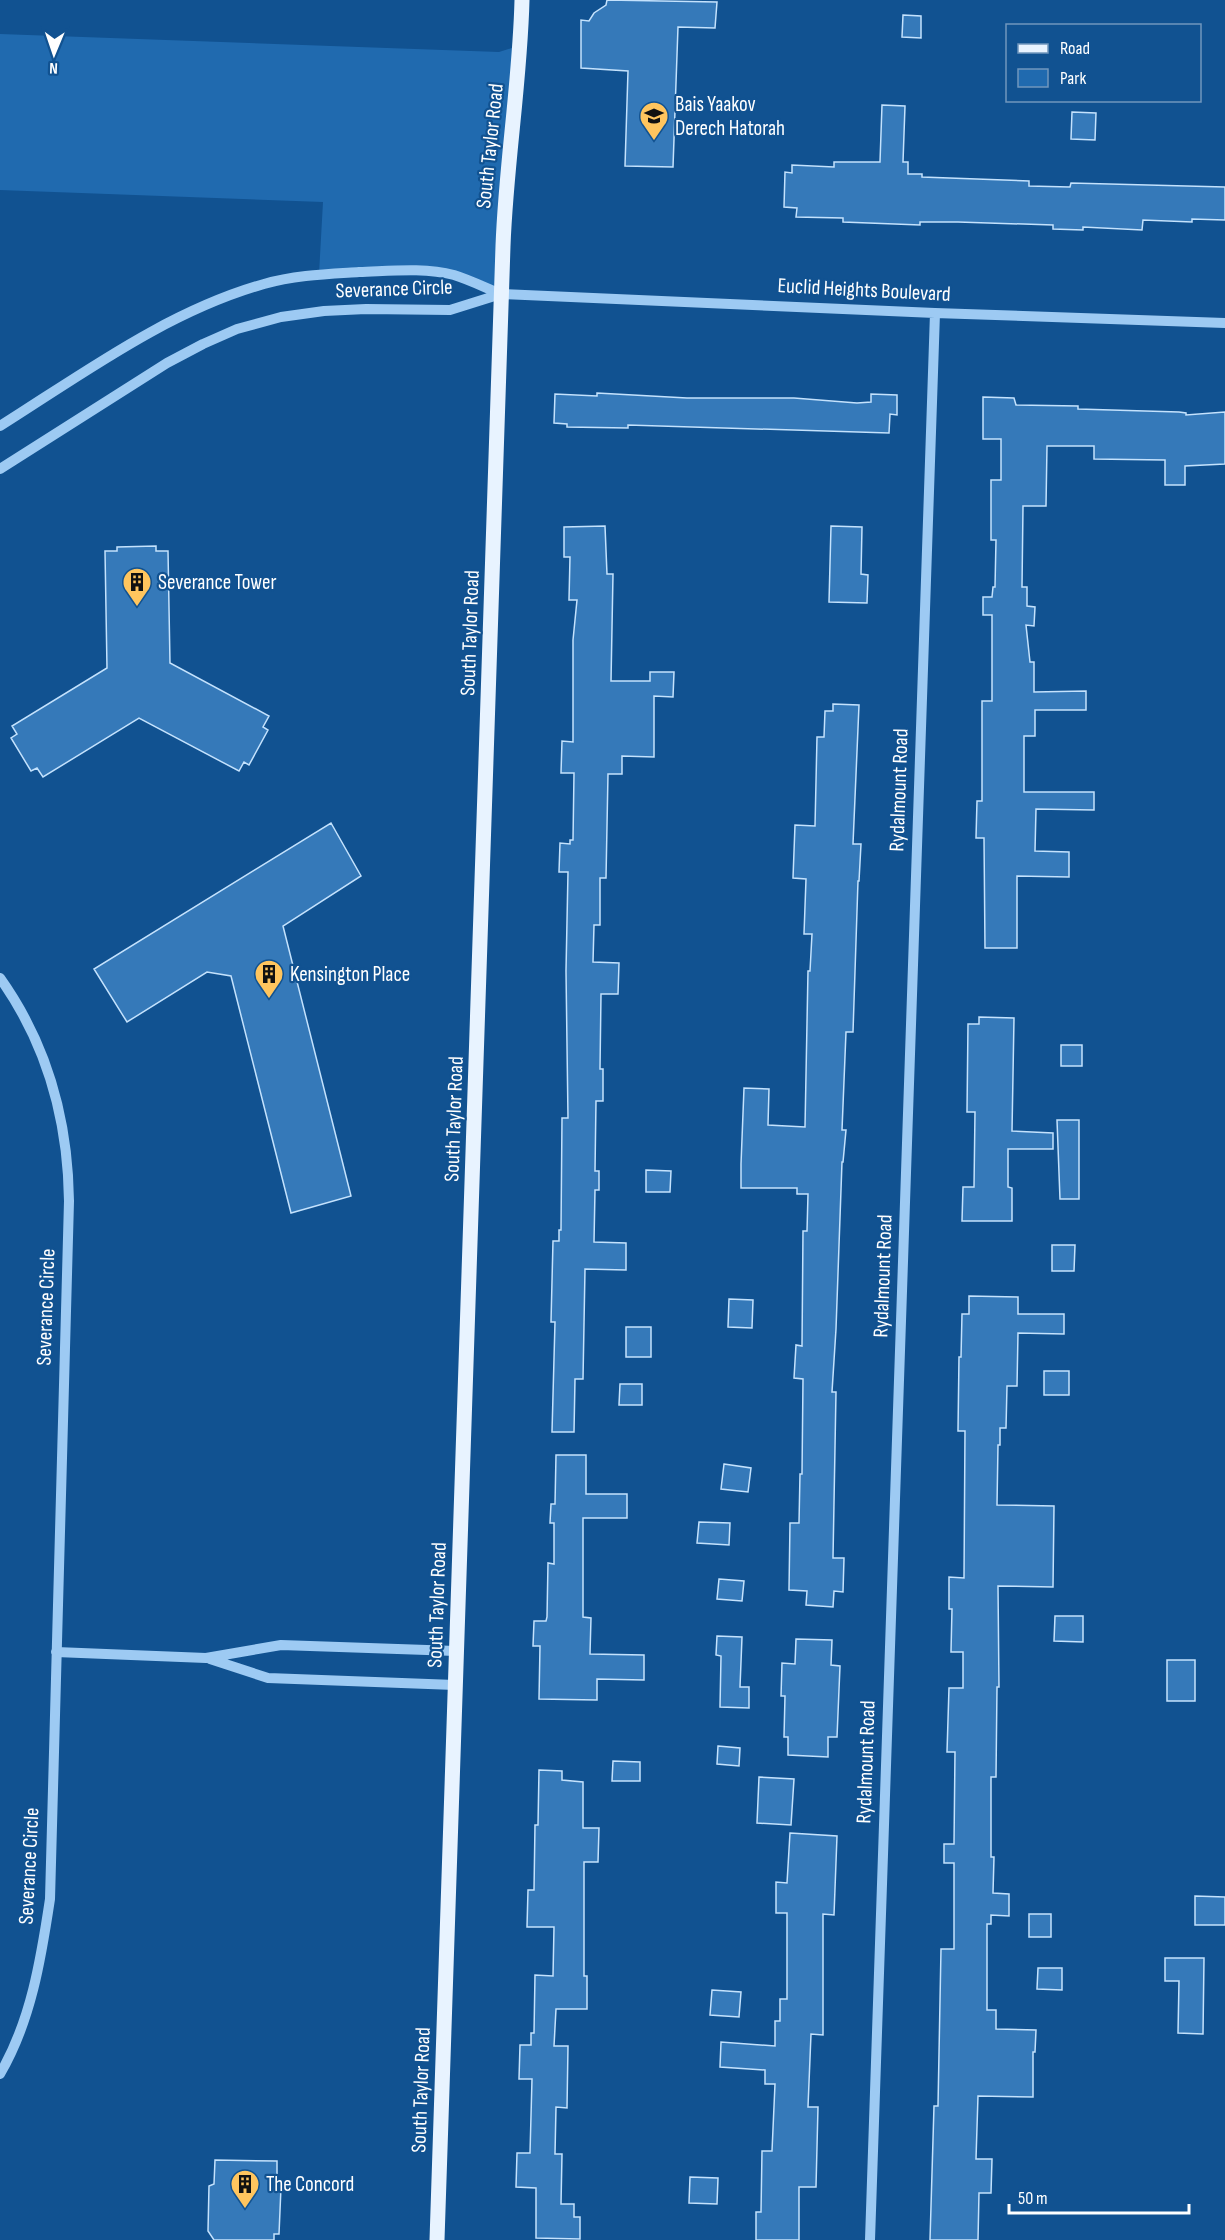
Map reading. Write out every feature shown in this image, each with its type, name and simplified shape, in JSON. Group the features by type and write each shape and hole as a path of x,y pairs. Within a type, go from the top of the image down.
{"main road":[{"name":"South Taylor Road","path":"437,2240 504,205 521,45 522,0"}],"street":[{"name":"Severance Circle","path":"0,426 173,320 216,299 266,283 319,274 438,272 456,276 501,294"},
{"name":"Euclid Heights Boulevard","path":"501,294 1225,323"},
{"name":"Severance Circle","path":"0,469 167,363 237,329 281,317 324,311 450,310 501,294"},
{"name":"Rydalmount Road","path":"870,2240 934,313"},
{"name":"Severance Circle","path":"0,978 33,1033 52,1079 62,1119 69,1165 50,1899 41,1959 27,2011 0,2074"},
{"path":"56,1652 206,1658 281,1645 456,1651"},
{"path":"206,1658 268,1678 455,1685"}],"green space":[{"path":"0,34 499,52 521,45 501,294 456,276 319,274 323,202 0,190"}],"building":[{"path":"607,0 717,2 715,28 678,27 673,167 625,166 628,71 581,68 581,20 589,21 594,13 606,5"},
{"path":"903,15 921,16 921,38 902,37"},
{"path":"882,105 905,106 903,162 908,162 908,174 922,174 922,177 1029,181 1029,186 1070,187 1071,183 1225,187 1225,220 1192,219 1192,222 1143,220 1142,230 1083,227 1083,230 1053,229 1053,225 920,222 920,225 843,222 843,218 796,217 797,208 784,207 785,172 792,173 792,165 834,167 834,162 880,162"},
{"path":"1072,112 1096,113 1095,140 1071,139"},
{"path":"597,393 687,398 794,398 857,403 871,402 871,394 897,395 897,415 890,414 889,433 628,425 628,428 567,427 567,424 554,423 555,394 597,396"},
{"path":"983,397 1014,398 1016,405 1078,406 1078,409 1179,412 1186,413 1186,415 1225,412 1225,464 1185,466 1185,485 1165,485 1165,460 1094,459 1094,446 1047,446 1046,506 1023,506 1022,587 1027,587 1027,606 1035,607 1034,626 1026,625 1030,662 1034,662 1034,692 1086,691 1086,710 1035,710 1035,736 1024,736 1024,792 1094,792 1094,810 1036,809 1035,851 1069,852 1069,877 1017,876 1017,948 985,948 984,838 976,838 977,801 982,801 982,701 992,701 992,615 983,615 983,597 992,597 993,587 995,587 996,540 991,540 991,480 1001,480 1001,439 983,439"},
{"path":"605,526 607,574 613,574 611,681 650,681 650,672 674,672 673,697 654,696 654,757 622,756 622,774 608,774 606,878 600,878 600,925 594,925 593,962 619,963 618,994 601,994 600,1069 603,1069 603,1101 596,1101 595,1171 599,1171 599,1190 595,1190 594,1242 626,1243 626,1270 585,1269 583,1379 575,1379 574,1432 552,1432 555,1322 551,1322 553,1241 559,1241 559,1230 561,1230 562,1118 568,1118 566,971 568,872 559,872 560,843 570,844 570,840 573,840 574,773 561,773 562,741 573,742 573,640 577,600 569,600 570,557 564,557 564,527"},
{"path":"831,526 862,527 861,574 868,575 867,603 829,602"},
{"name":"Severance Tower","path":"156,546 156,551 168,551 170,663 269,716 263,727 268,730 249,765 244,762 239,771 139,718 43,777 37,768 31,771 11,738 17,734 12,726 107,668 105,551 117,551 117,547"},
{"path":"833,704 859,705 853,844 861,844 853,1032 846,1032 842,1130 846,1130 842,1162 832,1392 836,1392 833,1558 844,1558 843,1592 834,1591 833,1607 806,1605 807,1591 789,1590 790,1523 799,1523 800,1474 802,1474 803,1379 794,1378 796,1345 802,1346 803,1231 807,1231 808,1194 797,1194 797,1188 741,1188 741,1164 744,1088 769,1089 768,1125 805,1127 808,971 810,971 812,934 804,934 806,879 793,878 795,825 815,826 817,737 824,737 825,711 833,711"},
{"name":"Kensington Place","path":"331,823 361,876 283,926 351,1196 291,1213 231,976 207,972 127,1022 94,969"},
{"path":"979,1017 1014,1018 1012,1131 1053,1133 1053,1149 1008,1149 1008,1187 1012,1188 1012,1221 962,1221 963,1187 974,1187 975,1112 967,1112 968,1024 979,1024"},
{"path":"1061,1045 1082,1045 1082,1066 1061,1066"},
{"path":"1057,1120 1079,1120 1079,1199 1060,1199"},
{"path":"646,1170 671,1171 670,1192 646,1192"},
{"path":"1052,1245 1075,1245 1074,1271 1052,1271"},
{"path":"969,1296 1018,1297 1018,1314 1064,1314 1064,1334 1018,1333 1017,1386 1007,1386 1006,1428 1000,1428 1000,1445 998,1445 997,1505 1054,1506 1053,1587 998,1586 999,1687 997,1687 996,1777 991,1777 993,1893 1009,1894 1009,1916 991,1915 991,1924 987,1924 987,2010 996,2010 996,2029 1036,2030 1035,2052 1033,2052 1033,2097 978,2096 976,2159 992,2159 991,2193 979,2193 978,2240 930,2240 934,2106 938,2106 941,1949 954,1949 954,1863 944,1863 944,1844 954,1844 955,1752 947,1752 949,1688 963,1688 963,1652 951,1652 952,1609 949,1609 949,1577 964,1578 965,1431 958,1431 959,1357 961,1357 962,1314 969,1314"},
{"path":"729,1299 753,1300 752,1328 728,1327"},
{"path":"626,1327 651,1327 651,1357 626,1357"},
{"path":"1044,1371 1069,1371 1069,1395 1044,1395"},
{"path":"620,1384 642,1384 642,1405 619,1405"},
{"path":"556,1455 586,1455 586,1494 627,1494 627,1518 583,1518 583,1617 591,1618 590,1654 644,1655 644,1680 597,1679 597,1700 539,1699 540,1646 533,1646 534,1621 546,1621 547,1617 548,1563 554,1564 554,1523 550,1523 551,1504 555,1504"},
{"path":"724,1464 751,1468 748,1492 721,1489"},
{"path":"699,1522 730,1523 729,1545 697,1543"},
{"path":"719,1579 744,1581 742,1601 717,1599"},
{"path":"1055,1616 1083,1616 1083,1642 1054,1641"},
{"path":"717,1636 742,1637 740,1687 749,1687 749,1708 720,1707 721,1656 716,1655"},
{"path":"796,1639 832,1640 831,1665 840,1666 837,1737 828,1737 828,1757 788,1755 788,1737 784,1737 785,1696 781,1696 782,1663 795,1664"},
{"path":"1167,1660 1195,1660 1195,1701 1167,1701"},
{"path":"718,1746 740,1748 739,1766 717,1764"},
{"path":"613,1761 640,1762 640,1781 612,1781"},
{"path":"539,1770 562,1771 562,1780 583,1782 583,1828 599,1828 598,1862 584,1862 584,1976 587,1976 587,2009 556,2009 554,2046 568,2046 567,2108 556,2107 555,2154 562,2154 561,2204 574,2204 574,2217 580,2217 580,2239 536,2238 536,2188 516,2187 517,2153 530,2153 532,2079 519,2079 520,2045 531,2045 531,2033 534,2033 535,1975 553,1976 554,1927 527,1927 528,1890 534,1890"},
{"path":"759,1777 794,1779 791,1825 757,1823"},
{"path":"790,1833 837,1836 834,1915 823,1914 823,2035 811,2034 808,2107 818,2107 816,2187 799,2187 799,2240 756,2240 756,2212 761,2212 762,2151 772,2151 775,2084 765,2084 765,2070 720,2067 721,2042 775,2046 775,2021 780,2021 780,1999 787,1999 787,1913 776,1913 776,1882 787,1883"},
{"path":"1195,1896 1225,1897 1225,1925 1195,1925"},
{"path":"1029,1914 1051,1914 1051,1937 1029,1937"},
{"path":"1165,1958 1204,1958 1203,2034 1178,2033 1179,1981 1165,1981"},
{"path":"1038,1968 1062,1968 1062,1990 1037,1989"},
{"path":"712,1990 741,1992 739,2017 710,2015"},
{"name":"The Concord","path":"215,2160 277,2161 277,2186 281,2187 279,2234 274,2234 274,2240 214,2240 208,2231 209,2186 214,2184"},
{"path":"690,2177 718,2178 717,2204 689,2203"}],"place":[{"name":"Bais Yaakov Derech Hatorah","path":"654,142"},
{"name":"Severance Tower","path":"137,608"},
{"name":"Kensington Place","path":"269,1000"},
{"name":"The Concord","path":"245,2210"}]}
